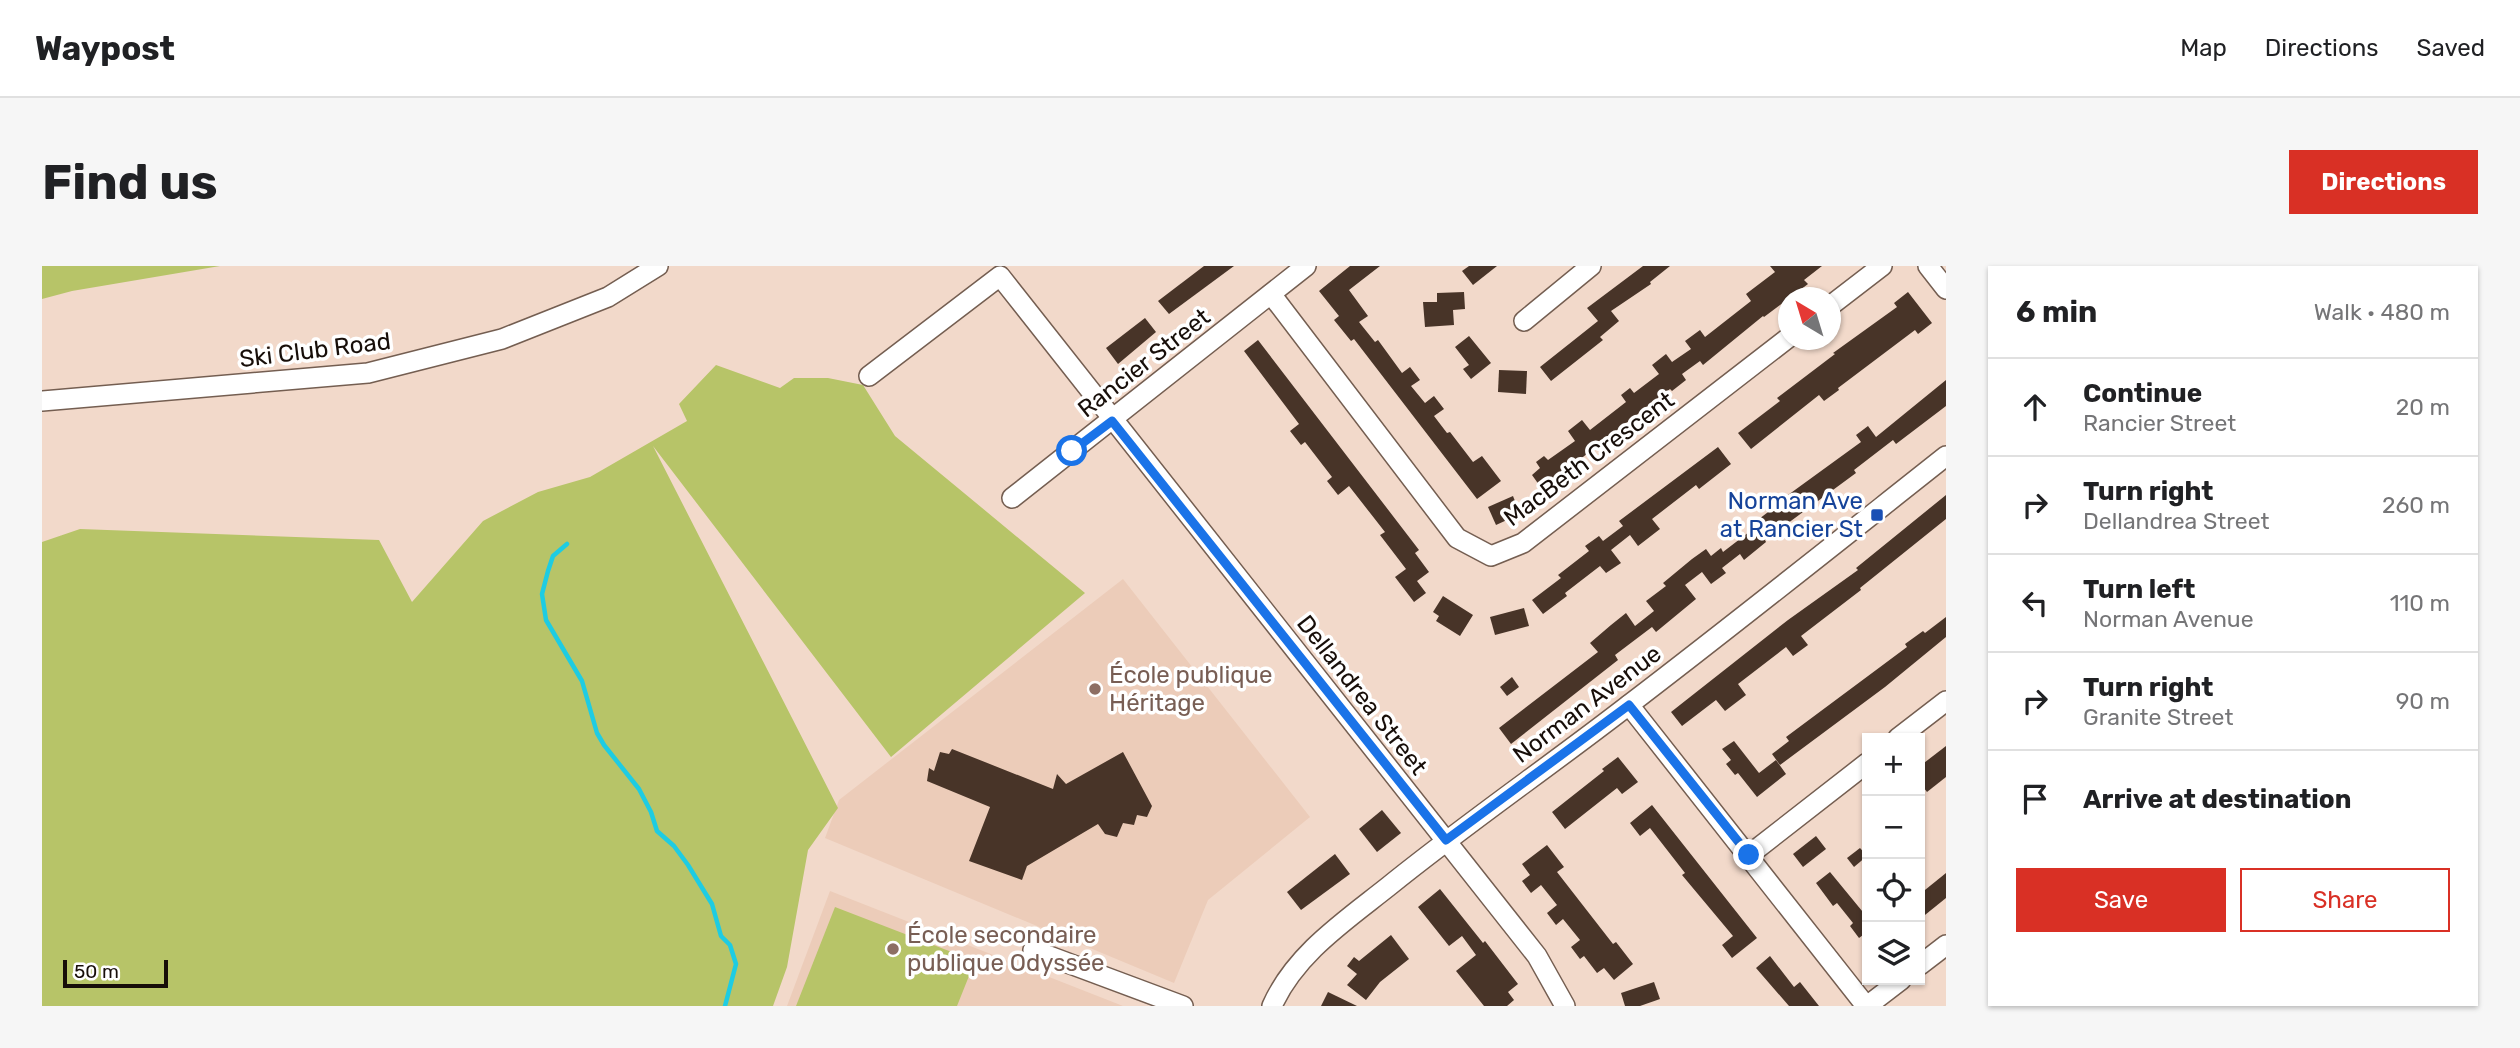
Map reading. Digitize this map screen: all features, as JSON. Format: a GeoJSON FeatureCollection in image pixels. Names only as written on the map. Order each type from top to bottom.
{"type":"FeatureCollection","features":[{"type":"Feature","properties":{"kind":"street","name":"Ski Club Road"},"geometry":{"type":"LineString","coordinates":[[42,401],[368,373],[502,339],[608,297],[657,266]]}},
{"type":"Feature","properties":{"kind":"street","name":"Rancier Street"},"geometry":{"type":"LineString","coordinates":[[1012,498],[1306,266]]}},
{"type":"Feature","properties":{"kind":"street"},"geometry":{"type":"LineString","coordinates":[[1524,321],[1591,266]]}},
{"type":"Feature","properties":{"kind":"street"},"geometry":{"type":"LineString","coordinates":[[1841,298],[1882,266]]}},
{"type":"Feature","properties":{"kind":"street"},"geometry":{"type":"LineString","coordinates":[[1928,266],[1946,289]]}},
{"type":"Feature","properties":{"kind":"street","name":"Dellandrea Street"},"geometry":{"type":"LineString","coordinates":[[869,376],[1000,276],[1537,957],[1565,1006]]}},
{"type":"Feature","properties":{"kind":"street","name":"MacBeth Crescent"},"geometry":{"type":"LineString","coordinates":[[1271,294],[1457,538],[1491,556],[1523,543],[1778,346]]}},
{"type":"Feature","properties":{"kind":"street","name":"Norman Avenue"},"geometry":{"type":"LineString","coordinates":[[1272,1006],[1278,992],[1298,965],[1322,940],[1446,840],[1629,705],[1946,456]]}},
{"type":"Feature","properties":{"kind":"street"},"geometry":{"type":"LineString","coordinates":[[1904,733],[1946,701]]}},
{"type":"Feature","properties":{"kind":"street"},"geometry":{"type":"LineString","coordinates":[[1629,705],[1866,1006],[1894,985]]}},
{"type":"Feature","properties":{"kind":"street"},"geometry":{"type":"LineString","coordinates":[[1749,855],[1862,766]]}},
{"type":"Feature","properties":{"kind":"street"},"geometry":{"type":"LineString","coordinates":[[1925,961],[1946,945]]}},
{"type":"Feature","properties":{"kind":"street"},"geometry":{"type":"LineString","coordinates":[[1033,950],[1183,1006]]}},
{"type":"Feature","properties":{"kind":"shaded area","name":"École publique Héritage"},"geometry":{"type":"Polygon","coordinates":[[[1123,579],[1310,817],[1208,900],[1174,983],[825,838],[839,800],[1123,579]]]}},
{"type":"Feature","properties":{"kind":"shaded area","name":"École secondaire publique Odyssée"},"geometry":{"type":"Polygon","coordinates":[[[830,891],[1123,1006],[787,1006],[830,891]]]}},
{"type":"Feature","properties":{"kind":"green space"},"geometry":{"type":"Polygon","coordinates":[[[42,266],[220,266],[72,291],[42,299],[42,266]]]}},
{"type":"Feature","properties":{"kind":"green space"},"geometry":{"type":"Polygon","coordinates":[[[716,365],[780,388],[794,378],[828,378],[863,385],[895,436],[1085,593],[891,757],[653,446],[838,808],[808,850],[787,967],[773,1006],[42,1006],[42,542],[80,529],[379,540],[412,602],[483,521],[538,492],[590,477],[687,421],[679,404],[716,365]]]}},
{"type":"Feature","properties":{"kind":"green space","name":"École secondaire publique Odyssée"},"geometry":{"type":"Polygon","coordinates":[[[835,907],[975,961],[957,1006],[796,1006],[835,907]]]}},
{"type":"Feature","properties":{"kind":"building"},"geometry":{"type":"Polygon","coordinates":[[[1204,266],[1234,266],[1169,314],[1158,301],[1204,266]]]}},
{"type":"Feature","properties":{"kind":"building"},"geometry":{"type":"Polygon","coordinates":[[[1350,266],[1380,266],[1349,290],[1368,316],[1359,322],[1375,342],[1378,340],[1402,373],[1410,367],[1420,380],[1411,386],[1425,403],[1434,396],[1444,409],[1434,416],[1447,433],[1450,432],[1473,462],[1482,456],[1501,481],[1477,499],[1354,339],[1351,341],[1334,320],[1339,316],[1319,291],[1350,266]]]}},
{"type":"Feature","properties":{"kind":"building"},"geometry":{"type":"Polygon","coordinates":[[[1469,266],[1497,266],[1473,285],[1462,271],[1469,266]]]}},
{"type":"Feature","properties":{"kind":"building"},"geometry":{"type":"Polygon","coordinates":[[[1643,266],[1670,266],[1650,282],[1651,284],[1611,311],[1619,321],[1600,337],[1603,340],[1551,381],[1540,367],[1598,321],[1587,308],[1643,266]]]}},
{"type":"Feature","properties":{"kind":"building"},"geometry":{"type":"Polygon","coordinates":[[[1770,266],[1822,266],[1804,280],[1808,284],[1804,287],[1778,287],[1778,306],[1703,365],[1700,361],[1682,374],[1686,380],[1672,391],[1670,389],[1542,489],[1532,475],[1540,468],[1536,462],[1544,456],[1548,460],[1575,441],[1568,431],[1582,420],[1590,430],[1626,402],[1621,395],[1630,388],[1634,393],[1659,374],[1652,365],[1666,354],[1672,362],[1691,349],[1685,341],[1700,330],[1705,337],[1751,301],[1746,294],[1775,272],[1770,266]]]}},
{"type":"Feature","properties":{"kind":"building"},"geometry":{"type":"Polygon","coordinates":[[[1464,292],[1465,309],[1453,310],[1454,325],[1425,327],[1423,302],[1437,302],[1437,293],[1464,292]]]}},
{"type":"Feature","properties":{"kind":"building"},"geometry":{"type":"Polygon","coordinates":[[[1908,292],[1932,323],[1918,334],[1915,330],[1824,401],[1819,395],[1751,449],[1738,433],[1780,401],[1777,398],[1835,354],[1833,353],[1841,350],[1841,347],[1897,307],[1894,303],[1908,292]]]}},
{"type":"Feature","properties":{"kind":"building"},"geometry":{"type":"Polygon","coordinates":[[[1145,318],[1156,332],[1118,364],[1106,348],[1145,318]]]}},
{"type":"Feature","properties":{"kind":"building"},"geometry":{"type":"Polygon","coordinates":[[[1469,336],[1491,363],[1471,379],[1463,369],[1469,365],[1455,347],[1469,336]]]}},
{"type":"Feature","properties":{"kind":"building"},"geometry":{"type":"Polygon","coordinates":[[[1258,340],[1419,550],[1415,553],[1429,572],[1417,581],[1426,593],[1414,602],[1395,577],[1406,569],[1380,535],[1385,532],[1349,486],[1338,495],[1327,481],[1332,477],[1305,442],[1301,445],[1290,431],[1299,424],[1244,351],[1258,340]]]}},
{"type":"Feature","properties":{"kind":"building"},"geometry":{"type":"Polygon","coordinates":[[[1499,370],[1527,371],[1526,394],[1498,392],[1499,370]]]}},
{"type":"Feature","properties":{"kind":"building"},"geometry":{"type":"Polygon","coordinates":[[[1946,380],[1946,406],[1896,444],[1893,440],[1854,470],[1856,473],[1765,540],[1766,542],[1744,560],[1740,554],[1722,568],[1726,573],[1711,584],[1702,572],[1685,585],[1696,599],[1656,632],[1652,627],[1615,655],[1618,660],[1511,744],[1499,728],[1598,652],[1590,643],[1611,625],[1626,613],[1635,626],[1654,611],[1646,601],[1666,586],[1663,583],[1692,559],[1706,549],[1711,556],[1721,548],[1723,552],[1762,522],[1759,519],[1788,495],[1861,442],[1856,435],[1868,426],[1876,437],[1946,380]]]}},
{"type":"Feature","properties":{"kind":"building"},"geometry":{"type":"Polygon","coordinates":[[[1718,447],[1731,464],[1699,489],[1696,485],[1652,519],[1660,529],[1638,546],[1630,535],[1611,550],[1621,563],[1606,573],[1600,566],[1543,614],[1532,600],[1561,578],[1558,575],[1589,551],[1585,546],[1599,536],[1603,541],[1623,526],[1619,521],[1718,447]]]}},
{"type":"Feature","properties":{"kind":"building"},"geometry":{"type":"Polygon","coordinates":[[[1946,495],[1946,519],[1801,636],[1808,645],[1793,656],[1786,647],[1738,684],[1746,695],[1725,711],[1716,700],[1682,726],[1671,712],[1788,620],[1858,570],[1856,568],[1946,495]]]}},
{"type":"Feature","properties":{"kind":"building"},"geometry":{"type":"Polygon","coordinates":[[[1513,496],[1520,514],[1496,525],[1488,507],[1513,496]]]}},
{"type":"Feature","properties":{"kind":"building"},"geometry":{"type":"Polygon","coordinates":[[[1443,596],[1473,615],[1460,636],[1436,621],[1439,616],[1433,612],[1443,596]]]}},
{"type":"Feature","properties":{"kind":"building"},"geometry":{"type":"Polygon","coordinates":[[[1524,608],[1529,626],[1495,635],[1490,617],[1524,608]]]}},
{"type":"Feature","properties":{"kind":"building"},"geometry":{"type":"Polygon","coordinates":[[[1946,617],[1946,637],[1885,687],[1780,765],[1772,754],[1789,741],[1786,737],[1907,647],[1905,644],[1946,617]]]}},
{"type":"Feature","properties":{"kind":"building"},"geometry":{"type":"Polygon","coordinates":[[[1512,677],[1519,687],[1507,696],[1500,687],[1512,677]]]}},
{"type":"Feature","properties":{"kind":"building"},"geometry":{"type":"Polygon","coordinates":[[[1734,741],[1759,773],[1776,760],[1786,774],[1757,797],[1738,773],[1735,775],[1726,764],[1731,760],[1722,749],[1734,741]]]}},
{"type":"Feature","properties":{"kind":"building"},"geometry":{"type":"Polygon","coordinates":[[[1946,746],[1946,777],[1927,792],[1925,789],[1925,762],[1946,746]]]}},
{"type":"Feature","properties":{"kind":"building"},"geometry":{"type":"Polygon","coordinates":[[[952,749],[1053,789],[1057,774],[1066,784],[1123,752],[1152,806],[1147,817],[1137,815],[1134,825],[1123,823],[1117,837],[1105,834],[1098,824],[1027,866],[1022,880],[969,861],[990,807],[927,781],[929,768],[934,771],[940,752],[949,754],[952,749]]]}},
{"type":"Feature","properties":{"kind":"building"},"geometry":{"type":"Polygon","coordinates":[[[1618,757],[1638,782],[1622,794],[1617,788],[1565,829],[1552,812],[1618,757]]]}},
{"type":"Feature","properties":{"kind":"building"},"geometry":{"type":"Polygon","coordinates":[[[1652,805],[1757,938],[1732,958],[1722,945],[1733,936],[1682,875],[1685,873],[1650,828],[1640,836],[1630,823],[1652,805]]]}},
{"type":"Feature","properties":{"kind":"building"},"geometry":{"type":"Polygon","coordinates":[[[1382,810],[1401,833],[1377,852],[1359,829],[1382,810]]]}},
{"type":"Feature","properties":{"kind":"building"},"geometry":{"type":"Polygon","coordinates":[[[1816,836],[1826,849],[1803,867],[1793,854],[1816,836]]]}},
{"type":"Feature","properties":{"kind":"building"},"geometry":{"type":"Polygon","coordinates":[[[1547,845],[1564,867],[1557,872],[1613,944],[1616,942],[1633,964],[1614,980],[1604,968],[1597,973],[1584,956],[1580,959],[1571,947],[1580,940],[1563,919],[1556,925],[1547,913],[1557,905],[1541,885],[1531,893],[1522,881],[1530,875],[1522,864],[1547,845]]]}},
{"type":"Feature","properties":{"kind":"building"},"geometry":{"type":"Polygon","coordinates":[[[1860,848],[1862,850],[1862,860],[1854,867],[1847,858],[1860,848]]]}},
{"type":"Feature","properties":{"kind":"building"},"geometry":{"type":"Polygon","coordinates":[[[1335,854],[1350,874],[1301,910],[1287,892],[1335,854]]]}},
{"type":"Feature","properties":{"kind":"building"},"geometry":{"type":"Polygon","coordinates":[[[1830,872],[1862,911],[1862,936],[1859,938],[1850,926],[1853,923],[1837,903],[1833,906],[1816,883],[1830,872]]]}},
{"type":"Feature","properties":{"kind":"building"},"geometry":{"type":"Polygon","coordinates":[[[1946,873],[1946,898],[1925,915],[1925,890],[1946,873]]]}},
{"type":"Feature","properties":{"kind":"building"},"geometry":{"type":"Polygon","coordinates":[[[1440,889],[1518,984],[1508,992],[1514,1000],[1507,1006],[1484,1006],[1456,971],[1476,955],[1462,936],[1449,946],[1418,907],[1440,889]]]}},
{"type":"Feature","properties":{"kind":"building"},"geometry":{"type":"Polygon","coordinates":[[[1391,935],[1409,959],[1380,982],[1366,1000],[1347,985],[1357,974],[1347,966],[1354,957],[1359,961],[1391,935]]]}},
{"type":"Feature","properties":{"kind":"building"},"geometry":{"type":"Polygon","coordinates":[[[1770,956],[1794,987],[1800,982],[1819,1006],[1789,1006],[1756,968],[1770,956]]]}},
{"type":"Feature","properties":{"kind":"building"},"geometry":{"type":"Polygon","coordinates":[[[1654,982],[1660,999],[1640,1006],[1625,1006],[1621,993],[1654,982]]]}},
{"type":"Feature","properties":{"kind":"building"},"geometry":{"type":"Polygon","coordinates":[[[1328,992],[1357,1006],[1321,1006],[1328,992]]]}},
{"type":"Feature","properties":{"kind":"waterway"},"geometry":{"type":"LineString","coordinates":[[567,544],[553,556],[548,571],[542,594],[546,620],[582,681],[597,733],[604,745],[639,789],[657,831],[674,846],[712,904],[721,936],[730,945],[736,964],[725,1006]]}},
{"type":"Feature","properties":{"kind":"place","name":"Norman Ave at Rancier St"},"geometry":{"type":"Point","coordinates":[1877,515]}},
{"type":"Feature","properties":{"kind":"place","name":"École publique Héritage"},"geometry":{"type":"Point","coordinates":[1095,689]}},
{"type":"Feature","properties":{"kind":"place","name":"École secondaire publique Odyssée"},"geometry":{"type":"Point","coordinates":[893,949]}},
{"type":"Feature","properties":{"kind":"route"},"geometry":{"type":"LineString","coordinates":[[1072,451],[1112,421],[1446,840],[1629,705],[1749,855]]}}]}
